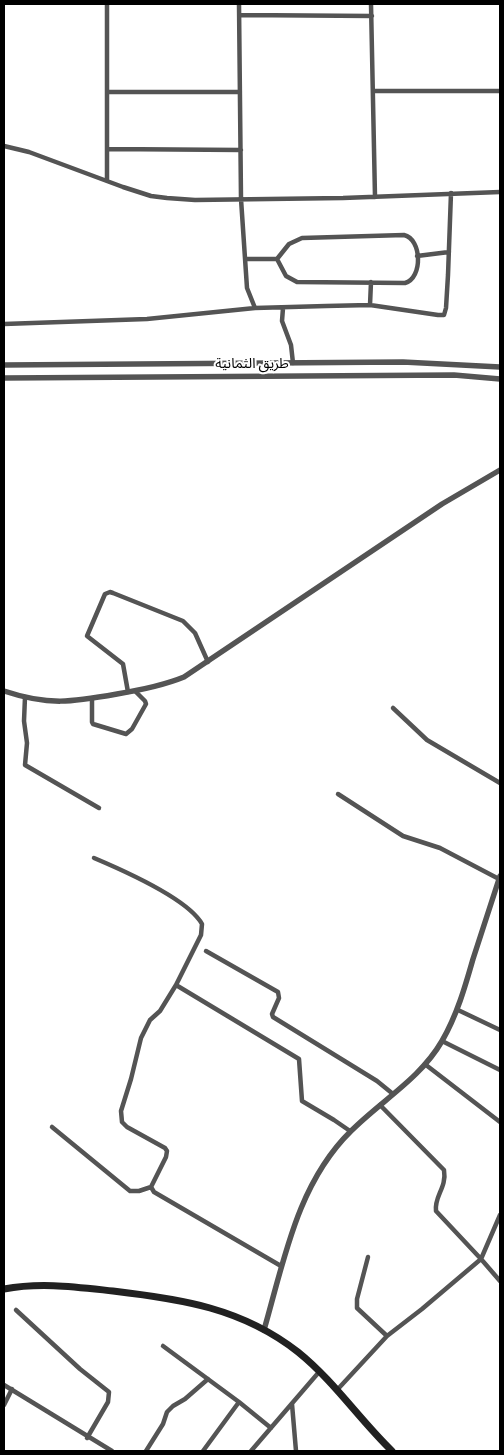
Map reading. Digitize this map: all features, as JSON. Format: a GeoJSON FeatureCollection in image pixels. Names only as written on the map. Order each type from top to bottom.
{"type":"FeatureCollection","features":[{"type":"Feature","properties":{"kind":"main road"},"geometry":{"type":"LineString","coordinates":[[4,1289],[53,1284],[167,1298],[231,1314],[264,1330],[298,1352],[320,1372],[368,1427],[392,1451]]}},
{"type":"Feature","properties":{"kind":"street"},"geometry":{"type":"LineString","coordinates":[[107,4],[107,181]]}},
{"type":"Feature","properties":{"kind":"street"},"geometry":{"type":"LineString","coordinates":[[240,4],[241,199],[248,291],[255,308]]}},
{"type":"Feature","properties":{"kind":"street"},"geometry":{"type":"LineString","coordinates":[[371,4],[375,197]]}},
{"type":"Feature","properties":{"kind":"street"},"geometry":{"type":"LineString","coordinates":[[240,15],[372,16]]}},
{"type":"Feature","properties":{"kind":"street"},"geometry":{"type":"LineString","coordinates":[[373,92],[500,91]]}},
{"type":"Feature","properties":{"kind":"street"},"geometry":{"type":"LineString","coordinates":[[107,92],[240,92]]}},
{"type":"Feature","properties":{"kind":"street"},"geometry":{"type":"LineString","coordinates":[[4,146],[29,152],[107,181],[159,197],[195,200],[375,197],[500,192]]}},
{"type":"Feature","properties":{"kind":"street"},"geometry":{"type":"LineString","coordinates":[[107,149],[241,150]]}},
{"type":"Feature","properties":{"kind":"street"},"geometry":{"type":"LineString","coordinates":[[4,324],[147,319],[255,308],[370,305],[444,315],[451,193]]}},
{"type":"Feature","properties":{"kind":"street"},"geometry":{"type":"LineString","coordinates":[[404,235],[409,236],[416,244],[417,272],[410,282],[298,282],[286,276],[277,259],[284,249],[295,240],[319,236],[404,235]]}},
{"type":"Feature","properties":{"kind":"street"},"geometry":{"type":"LineString","coordinates":[[417,256],[449,252]]}},
{"type":"Feature","properties":{"kind":"street"},"geometry":{"type":"LineString","coordinates":[[246,259],[277,259]]}},
{"type":"Feature","properties":{"kind":"street"},"geometry":{"type":"LineString","coordinates":[[370,305],[371,282]]}},
{"type":"Feature","properties":{"kind":"street"},"geometry":{"type":"LineString","coordinates":[[283,308],[282,321],[291,346],[294,363]]}},
{"type":"Feature","properties":{"kind":"street"},"geometry":{"type":"LineString","coordinates":[[4,365],[403,362],[500,367]]}},
{"type":"Feature","properties":{"kind":"street","name":"طريق الثمانية"},"geometry":{"type":"LineString","coordinates":[[4,378],[454,375],[500,379]]}},
{"type":"Feature","properties":{"kind":"street"},"geometry":{"type":"LineString","coordinates":[[4,691],[44,701],[66,702],[149,689],[174,681],[208,662],[442,504],[500,470]]}},
{"type":"Feature","properties":{"kind":"street"},"geometry":{"type":"LineString","coordinates":[[128,692],[123,664],[88,636],[105,594],[112,592],[183,621],[195,634],[208,662]]}},
{"type":"Feature","properties":{"kind":"street"},"geometry":{"type":"LineString","coordinates":[[92,699],[93,724],[126,734],[132,729],[146,704],[135,691]]}},
{"type":"Feature","properties":{"kind":"street"},"geometry":{"type":"LineString","coordinates":[[25,697],[24,721],[27,743],[25,766],[100,808]]}},
{"type":"Feature","properties":{"kind":"street"},"geometry":{"type":"LineString","coordinates":[[393,708],[426,740],[500,783]]}},
{"type":"Feature","properties":{"kind":"street"},"geometry":{"type":"LineString","coordinates":[[264,1330],[297,1216],[310,1188],[330,1156],[350,1132],[426,1065],[442,1041],[458,1010],[500,878],[440,848],[403,836],[338,794]]}},
{"type":"Feature","properties":{"kind":"street"},"geometry":{"type":"LineString","coordinates":[[52,1127],[130,1191],[151,1187],[166,1157],[167,1150],[127,1127],[122,1122],[121,1111],[145,1028],[150,1020],[160,1011],[176,985],[203,928],[200,921],[176,900],[153,886],[94,858]]}},
{"type":"Feature","properties":{"kind":"street"},"geometry":{"type":"LineString","coordinates":[[206,951],[278,992],[279,998],[272,1014],[273,1017],[377,1081],[393,1094]]}},
{"type":"Feature","properties":{"kind":"street"},"geometry":{"type":"LineString","coordinates":[[176,985],[299,1059],[302,1101],[350,1132]]}},
{"type":"Feature","properties":{"kind":"street"},"geometry":{"type":"LineString","coordinates":[[458,1010],[500,1030]]}},
{"type":"Feature","properties":{"kind":"street"},"geometry":{"type":"LineString","coordinates":[[442,1041],[500,1070]]}},
{"type":"Feature","properties":{"kind":"street"},"geometry":{"type":"LineString","coordinates":[[426,1065],[500,1122]]}},
{"type":"Feature","properties":{"kind":"street"},"geometry":{"type":"LineString","coordinates":[[380,1105],[444,1170],[446,1179],[435,1206],[436,1211],[500,1282]]}},
{"type":"Feature","properties":{"kind":"street"},"geometry":{"type":"LineString","coordinates":[[151,1187],[154,1192],[281,1266]]}},
{"type":"Feature","properties":{"kind":"street"},"geometry":{"type":"LineString","coordinates":[[337,1390],[387,1336],[481,1259],[500,1215]]}},
{"type":"Feature","properties":{"kind":"street"},"geometry":{"type":"LineString","coordinates":[[368,1257],[357,1299],[357,1308],[387,1336]]}},
{"type":"Feature","properties":{"kind":"street"},"geometry":{"type":"LineString","coordinates":[[16,1310],[73,1364],[109,1392],[108,1402],[87,1438]]}},
{"type":"Feature","properties":{"kind":"street"},"geometry":{"type":"LineString","coordinates":[[163,1346],[271,1428]]}},
{"type":"Feature","properties":{"kind":"street"},"geometry":{"type":"LineString","coordinates":[[251,1451],[320,1372]]}},
{"type":"Feature","properties":{"kind":"street"},"geometry":{"type":"LineString","coordinates":[[146,1451],[163,1424],[167,1412],[208,1379]]}},
{"type":"Feature","properties":{"kind":"street"},"geometry":{"type":"LineString","coordinates":[[4,1385],[87,1438],[112,1451]]}},
{"type":"Feature","properties":{"kind":"street"},"geometry":{"type":"LineString","coordinates":[[4,1405],[12,1389]]}},
{"type":"Feature","properties":{"kind":"street"},"geometry":{"type":"LineString","coordinates":[[203,1451],[239,1402]]}},
{"type":"Feature","properties":{"kind":"street"},"geometry":{"type":"LineString","coordinates":[[292,1404],[296,1451]]}}]}
